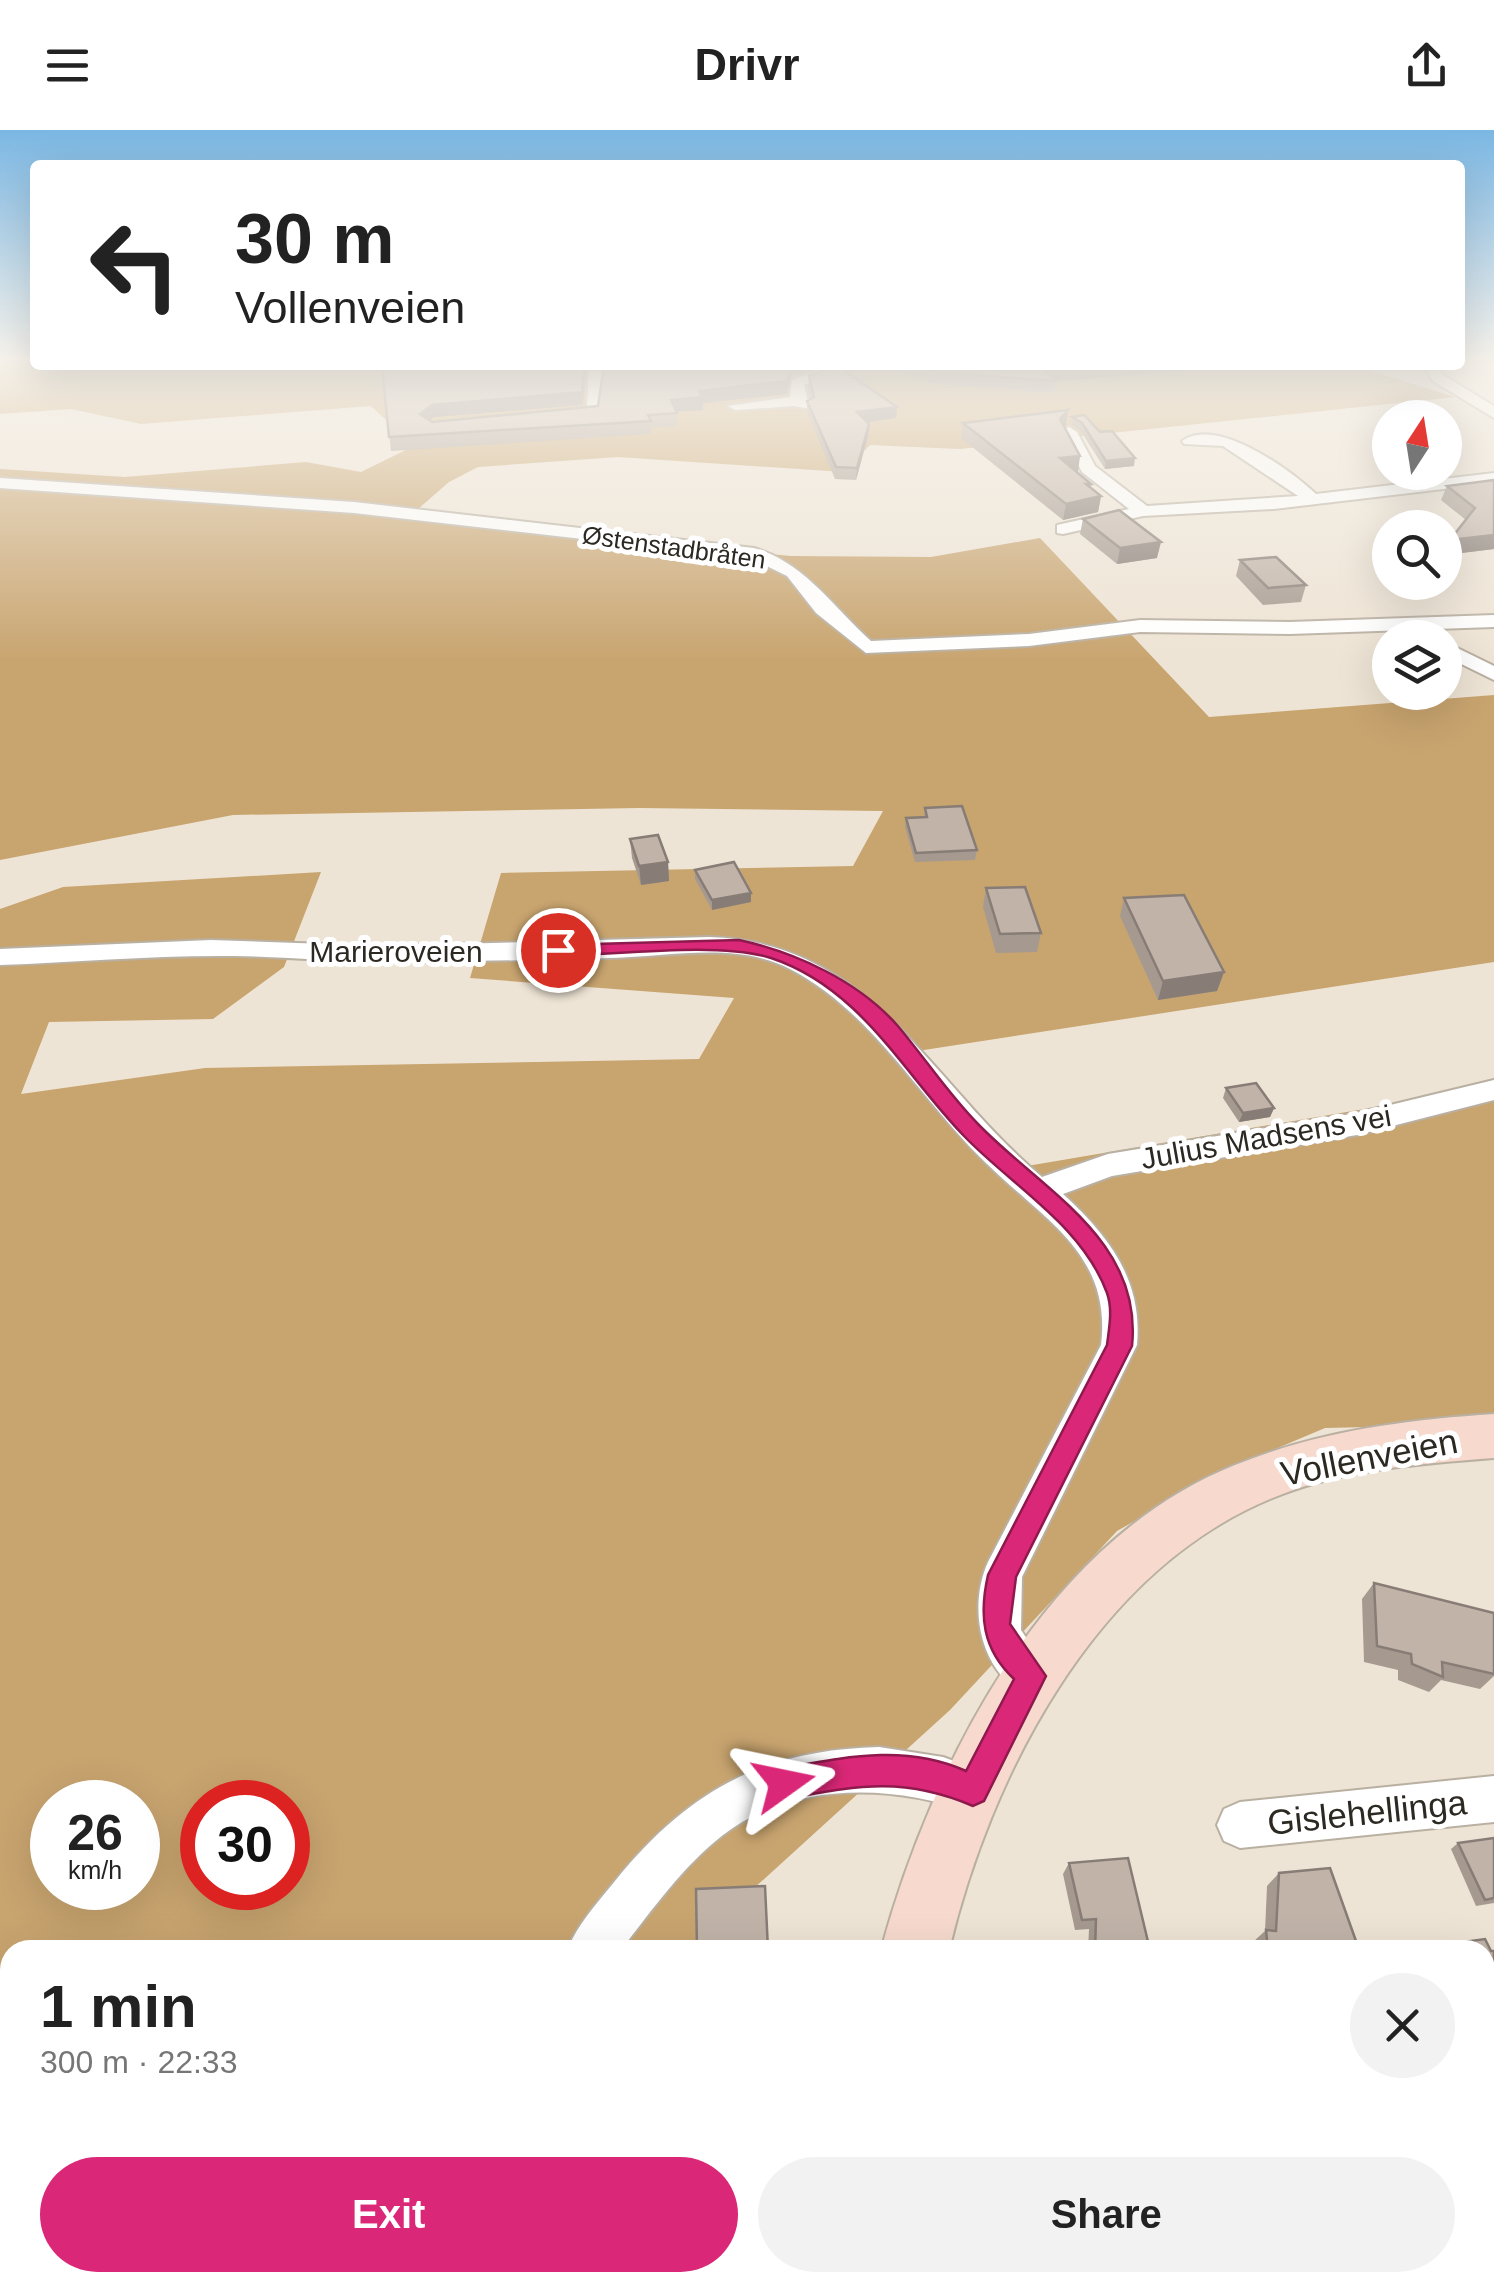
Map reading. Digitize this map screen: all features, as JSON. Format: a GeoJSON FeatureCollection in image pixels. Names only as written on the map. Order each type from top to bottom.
{"type":"FeatureCollection","features":[{"type":"Feature","properties":{"kind":"main road","name":"Vollenveien"},"geometry":{"type":"LineString","coordinates":[[918,1940],[930,1893],[973,1790],[1032,1676],[1115,1570],[1155,1536],[1204,1504],[1251,1481],[1332,1456],[1414,1441],[1494,1436]]}},
{"type":"Feature","properties":{"kind":"street"},"geometry":{"type":"LineString","coordinates":[[1083,460],[1088,469],[1143,512]]}},
{"type":"Feature","properties":{"kind":"street"},"geometry":{"type":"LineString","coordinates":[[1260,460],[1311,500]]}},
{"type":"Feature","properties":{"kind":"street"},"geometry":{"type":"LineString","coordinates":[[1462,482],[1494,478]]}},
{"type":"Feature","properties":{"kind":"street","name":"Østenstadbråten"},"geometry":{"type":"LineString","coordinates":[[0,483],[36,480],[107,492],[218,494],[754,553],[794,572],[823,609],[866,647],[1029,640],[1140,626],[1372,631]]}},
{"type":"Feature","properties":{"kind":"street"},"geometry":{"type":"LineString","coordinates":[[1462,486],[1494,499]]}},
{"type":"Feature","properties":{"kind":"street"},"geometry":{"type":"LineString","coordinates":[[1063,530],[1143,512],[1396,490]]}},
{"type":"Feature","properties":{"kind":"street","name":"Østenstadbråten"},"geometry":{"type":"LineString","coordinates":[[1462,626],[1494,621]]}},
{"type":"Feature","properties":{"kind":"street"},"geometry":{"type":"LineString","coordinates":[[1462,657],[1494,674]]}},
{"type":"Feature","properties":{"kind":"street","name":"Marieroveien"},"geometry":{"type":"LineString","coordinates":[[0,957],[214,948],[404,954],[752,947],[813,971],[873,1012],[944,1102],[988,1148],[1040,1190],[1091,1244],[1112,1276],[1123,1312],[1123,1331],[1002,1575],[994,1610],[996,1627],[1014,1659],[1032,1676]]}},
{"type":"Feature","properties":{"kind":"street","name":"Julius Madsens vei"},"geometry":{"type":"LineString","coordinates":[[1040,1190],[1108,1164],[1357,1124],[1494,1090]]}},
{"type":"Feature","properties":{"kind":"street"},"geometry":{"type":"LineString","coordinates":[[599,1940],[642,1883],[719,1809],[784,1783],[873,1768],[943,1776],[973,1790]]}},
{"type":"Feature","properties":{"kind":"street","name":"Gislehellinga"},"geometry":{"type":"LineString","coordinates":[[1240,1824],[1494,1799]]}},
{"type":"Feature","properties":{"kind":"shaded area"},"geometry":{"type":"Polygon","coordinates":[[[386,460],[577,460],[478,467],[449,482],[418,509],[609,538],[791,556],[931,557],[1040,538],[1209,717],[1372,704],[1372,710],[1462,710],[1462,697],[1494,695],[1494,962],[911,1052],[1027,1166],[1494,1087],[1494,1424],[1325,1428],[1219,1473],[1117,1531],[950,1710],[697,1940],[0,1940],[0,909],[63,887],[321,872],[284,967],[213,1019],[49,1022],[21,1094],[205,1068],[699,1059],[734,998],[470,978],[501,873],[853,866],[883,811],[639,808],[233,815],[0,860],[0,469],[125,477],[306,462],[361,472],[386,460]]]}},
{"type":"Feature","properties":{"kind":"shaded area"},"geometry":{"type":"Polygon","coordinates":[[[661,460],[855,460],[843,472],[661,460]]]}},
{"type":"Feature","properties":{"kind":"building"},"geometry":{"type":"Polygon","coordinates":[[[833,460],[859,460],[857,468],[836,467],[833,460]]]}},
{"type":"Feature","properties":{"kind":"building"},"geometry":{"type":"Polygon","coordinates":[[[1010,460],[1062,460],[1101,496],[1066,504],[1010,460]]]}},
{"type":"Feature","properties":{"kind":"building"},"geometry":{"type":"Polygon","coordinates":[[[1494,480],[1494,535],[1462,539],[1462,525],[1475,508],[1452,490],[1462,490],[1462,484],[1494,480]]]}},
{"type":"Feature","properties":{"kind":"building"},"geometry":{"type":"Polygon","coordinates":[[[1119,510],[1161,542],[1120,548],[1083,519],[1119,510]]]}},
{"type":"Feature","properties":{"kind":"building"},"geometry":{"type":"Polygon","coordinates":[[[1276,557],[1306,585],[1268,588],[1240,560],[1276,557]]]}},
{"type":"Feature","properties":{"kind":"building"},"geometry":{"type":"Polygon","coordinates":[[[962,806],[977,850],[916,853],[906,818],[927,817],[925,808],[962,806]]]}},
{"type":"Feature","properties":{"kind":"building"},"geometry":{"type":"Polygon","coordinates":[[[658,835],[668,862],[639,866],[630,839],[658,835]]]}},
{"type":"Feature","properties":{"kind":"building"},"geometry":{"type":"Polygon","coordinates":[[[734,862],[751,893],[712,900],[695,870],[734,862]]]}},
{"type":"Feature","properties":{"kind":"building"},"geometry":{"type":"Polygon","coordinates":[[[1025,887],[1041,933],[1000,934],[986,888],[1025,887]]]}},
{"type":"Feature","properties":{"kind":"building"},"geometry":{"type":"Polygon","coordinates":[[[1184,895],[1224,972],[1163,981],[1124,898],[1184,895]]]}},
{"type":"Feature","properties":{"kind":"building"},"geometry":{"type":"Polygon","coordinates":[[[1256,1083],[1274,1108],[1243,1113],[1226,1088],[1256,1083]]]}},
{"type":"Feature","properties":{"kind":"building"},"geometry":{"type":"Polygon","coordinates":[[[1374,1583],[1494,1613],[1494,1674],[1442,1662],[1443,1677],[1412,1664],[1411,1654],[1377,1646],[1374,1583]]]}},
{"type":"Feature","properties":{"kind":"building"},"geometry":{"type":"Polygon","coordinates":[[[1494,1838],[1494,1898],[1485,1900],[1458,1843],[1494,1838]]]}},
{"type":"Feature","properties":{"kind":"building"},"geometry":{"type":"Polygon","coordinates":[[[1128,1858],[1148,1940],[1095,1940],[1096,1919],[1082,1920],[1069,1863],[1128,1858]]]}},
{"type":"Feature","properties":{"kind":"building"},"geometry":{"type":"Polygon","coordinates":[[[1330,1868],[1356,1940],[1267,1940],[1266,1930],[1276,1931],[1279,1873],[1330,1868]]]}},
{"type":"Feature","properties":{"kind":"building"},"geometry":{"type":"Polygon","coordinates":[[[765,1886],[768,1940],[697,1940],[696,1889],[765,1886]]]}},
{"type":"Feature","properties":{"kind":"route"},"geometry":{"type":"LineString","coordinates":[[558,950],[752,947],[813,971],[873,1012],[970,1130],[1070,1220],[1091,1244],[1118,1291],[1123,1312],[1119,1346],[1002,1575],[994,1610],[996,1627],[1014,1659],[1032,1676],[973,1790],[943,1776],[873,1768],[784,1783]]}}]}
